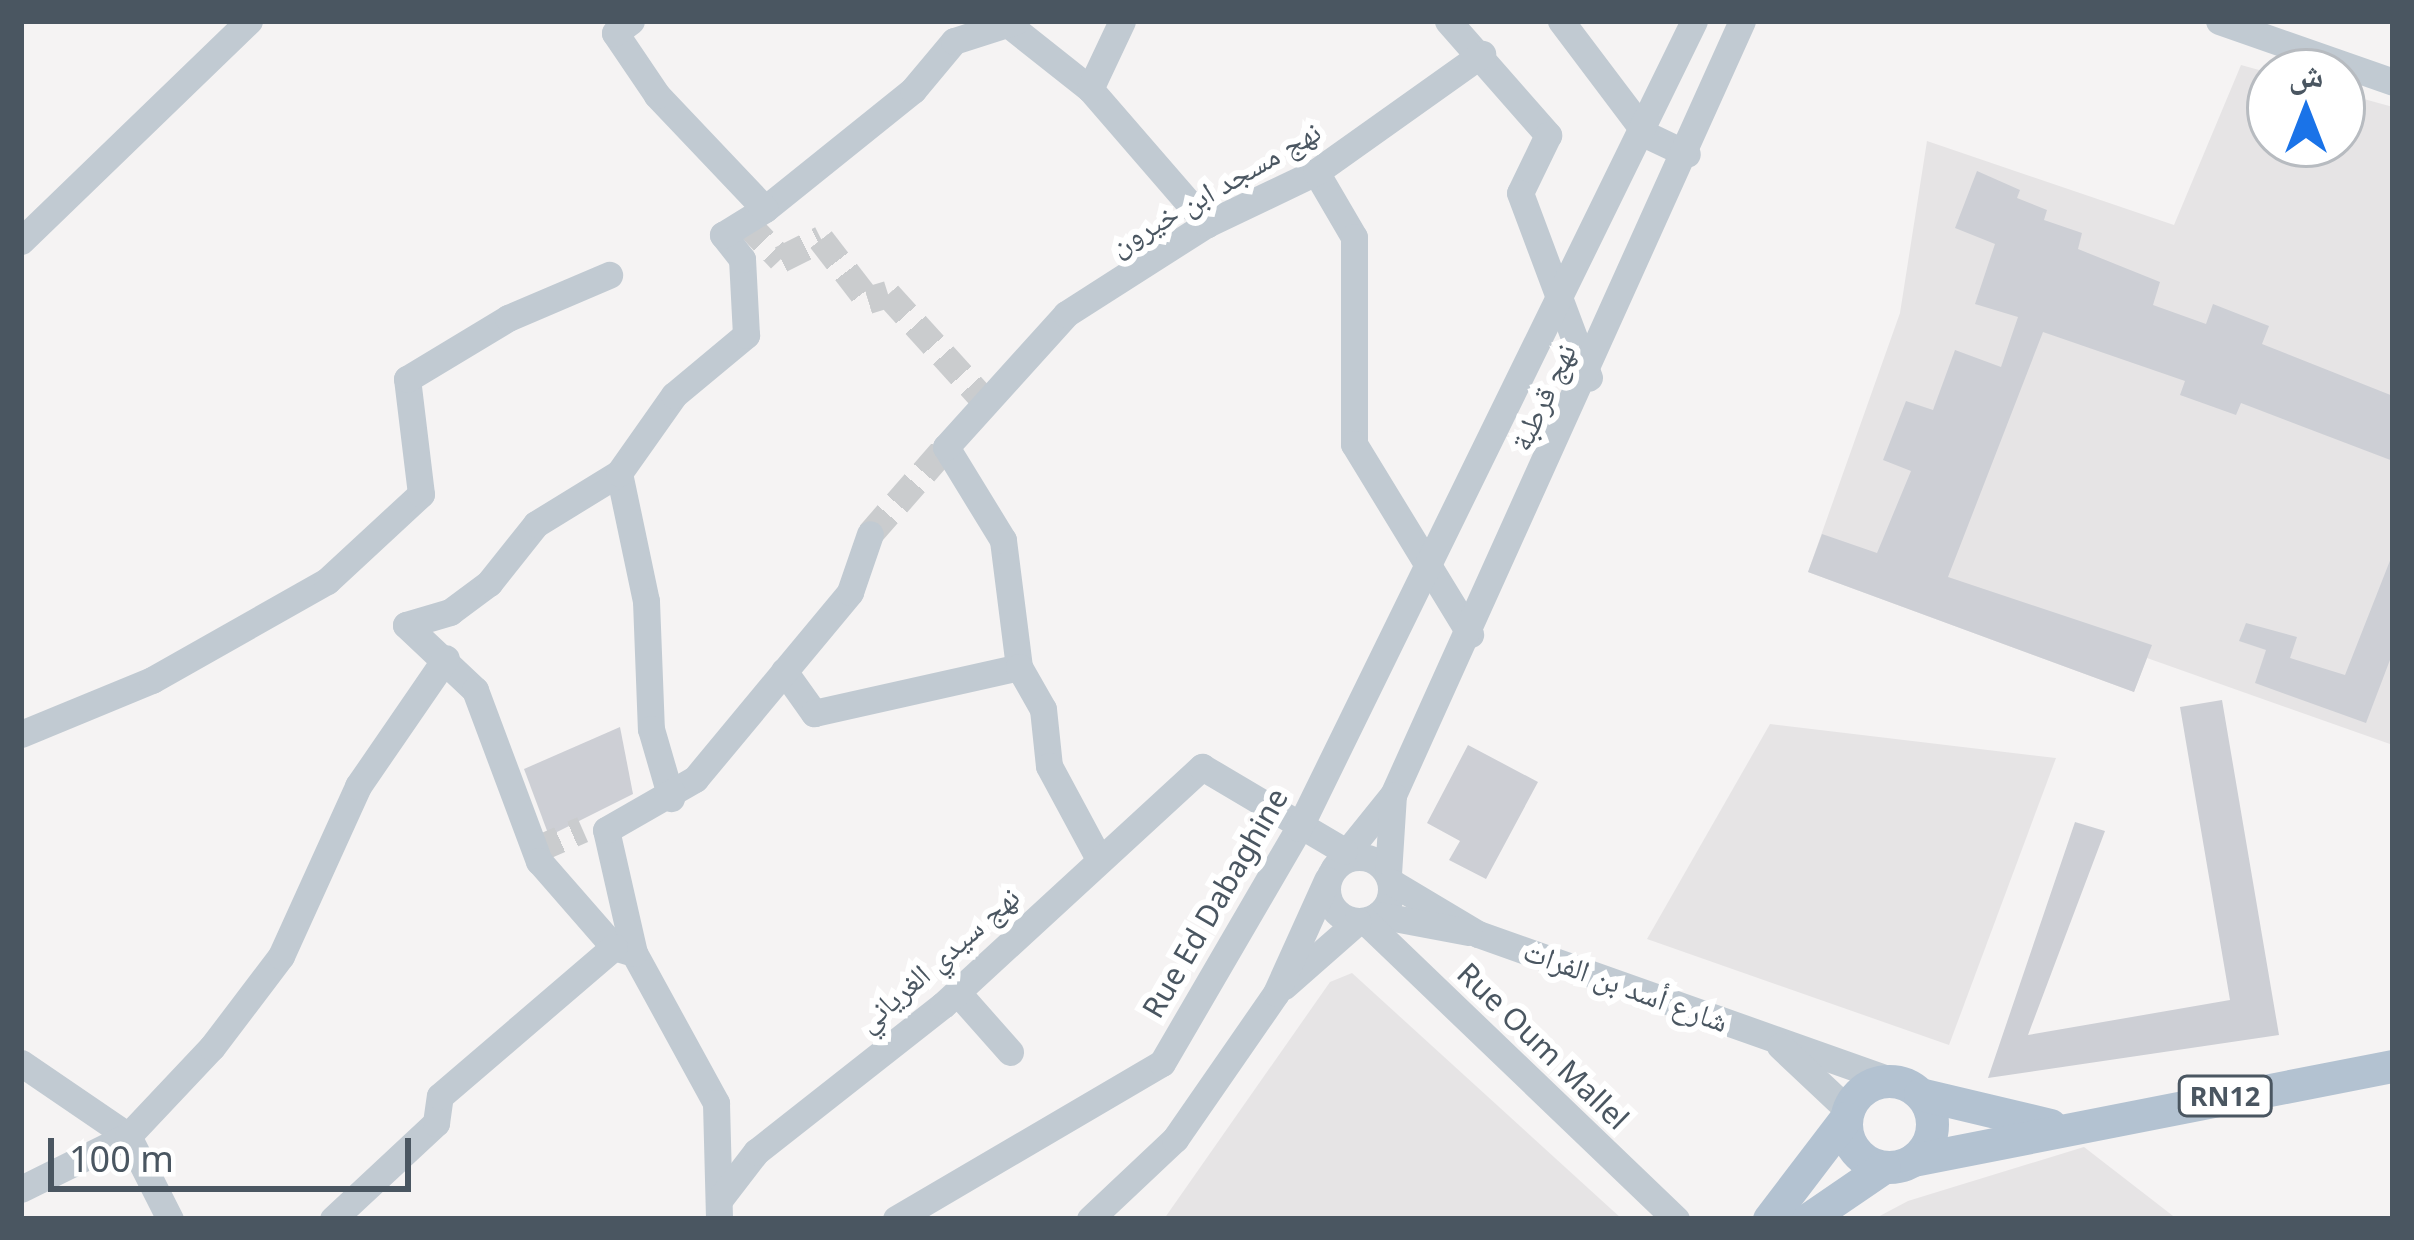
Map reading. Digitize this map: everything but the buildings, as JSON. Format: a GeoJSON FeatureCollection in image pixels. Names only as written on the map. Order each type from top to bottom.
{"type":"FeatureCollection","features":[{"type":"Feature","properties":{"kind":"main road","name":"RN12"},"geometry":{"type":"LineString","coordinates":[[2057,1127],[2393,1066]]}},
{"type":"Feature","properties":{"kind":"main road"},"geometry":{"type":"LineString","coordinates":[[1769,1219],[1871,1084],[1907,1087],[2057,1127]]}},
{"type":"Feature","properties":{"kind":"main road"},"geometry":{"type":"LineString","coordinates":[[1808,1219],[1898,1164],[1932,1128],[1907,1087]]}},
{"type":"Feature","properties":{"kind":"main road"},"geometry":{"type":"LineString","coordinates":[[1847,1114],[1851,1144],[1898,1164],[2057,1127]]}},
{"type":"Feature","properties":{"kind":"street"},"geometry":{"type":"LineString","coordinates":[[21,241],[249,21]]}},
{"type":"Feature","properties":{"kind":"street"},"geometry":{"type":"LineString","coordinates":[[632,21],[615,33],[656,95],[765,209]]}},
{"type":"Feature","properties":{"kind":"street"},"geometry":{"type":"LineString","coordinates":[[1090,89],[1122,21]]}},
{"type":"Feature","properties":{"kind":"street"},"geometry":{"type":"LineString","coordinates":[[1448,21],[1548,135],[1520,193],[1588,378]]}},
{"type":"Feature","properties":{"kind":"street"},"geometry":{"type":"LineString","coordinates":[[1561,21],[1642,127],[1687,154]]}},
{"type":"Feature","properties":{"kind":"street","name":"Rue Ed Dabaghine"},"geometry":{"type":"LineString","coordinates":[[896,1219],[1162,1063],[1299,828],[1561,303],[1694,21]]}},
{"type":"Feature","properties":{"kind":"street","name":"نهج قرطبة"},"geometry":{"type":"LineString","coordinates":[[1393,795],[1588,378],[1742,21]]}},
{"type":"Feature","properties":{"kind":"street"},"geometry":{"type":"LineString","coordinates":[[2218,21],[2393,82]]}},
{"type":"Feature","properties":{"kind":"street"},"geometry":{"type":"LineString","coordinates":[[719,1209],[716,1103],[624,950],[538,861],[476,690],[406,625],[450,612],[489,583],[536,524],[619,472],[674,395],[746,335],[742,260],[723,235],[765,209],[913,90],[953,31],[1012,22],[1090,89],[1207,224]]}},
{"type":"Feature","properties":{"kind":"street","name":"نهج مسجد ابن خيرون"},"geometry":{"type":"LineString","coordinates":[[1019,667],[1004,540],[946,447],[1066,314],[1207,224],[1316,172],[1481,54]]}},
{"type":"Feature","properties":{"kind":"street"},"geometry":{"type":"LineString","coordinates":[[1316,172],[1354,237],[1354,444],[1470,634]]}},
{"type":"Feature","properties":{"kind":"street"},"geometry":{"type":"LineString","coordinates":[[21,734],[152,680],[327,581],[421,494],[407,379],[508,318],[609,275]]}},
{"type":"Feature","properties":{"kind":"street"},"geometry":{"type":"LineString","coordinates":[[619,472],[646,601],[651,729],[671,798]]}},
{"type":"Feature","properties":{"kind":"street"},"geometry":{"type":"LineString","coordinates":[[624,950],[594,830],[671,798],[850,592],[870,534]]}},
{"type":"Feature","properties":{"kind":"street"},"geometry":{"type":"LineString","coordinates":[[21,1189],[128,1136],[281,956],[358,786],[446,658]]}},
{"type":"Feature","properties":{"kind":"street"},"geometry":{"type":"LineString","coordinates":[[784,671],[814,713],[1019,667],[1043,709],[1049,766],[1099,860]]}},
{"type":"Feature","properties":{"kind":"street","name":"نهج سيدي الغرياني"},"geometry":{"type":"LineString","coordinates":[[719,1209],[756,1152],[956,992],[1202,767],[1299,828]]}},
{"type":"Feature","properties":{"kind":"street"},"geometry":{"type":"LineString","coordinates":[[1090,1219],[1174,1139],[1276,993],[1335,866],[1393,795]]}},
{"type":"Feature","properties":{"kind":"street"},"geometry":{"type":"LineString","coordinates":[[1276,993],[1367,919],[1389,878],[1393,795]]}},
{"type":"Feature","properties":{"kind":"street"},"geometry":{"type":"LineString","coordinates":[[1299,828],[1335,866]]}},
{"type":"Feature","properties":{"kind":"street"},"geometry":{"type":"LineString","coordinates":[[1335,866],[1356,857],[1478,934]]}},
{"type":"Feature","properties":{"kind":"street","name":"Rue Oum Mallel"},"geometry":{"type":"LineString","coordinates":[[1335,866],[1336,913],[1367,919],[1676,1219]]}},
{"type":"Feature","properties":{"kind":"street"},"geometry":{"type":"LineString","coordinates":[[1367,919],[1478,934]]}},
{"type":"Feature","properties":{"kind":"street","name":"شارع أسد بن الفرات"},"geometry":{"type":"LineString","coordinates":[[1478,934],[1907,1087]]}},
{"type":"Feature","properties":{"kind":"street"},"geometry":{"type":"LineString","coordinates":[[333,1219],[436,1123],[440,1096],[624,950]]}},
{"type":"Feature","properties":{"kind":"street"},"geometry":{"type":"LineString","coordinates":[[956,992],[1010,1052]]}},
{"type":"Feature","properties":{"kind":"street"},"geometry":{"type":"LineString","coordinates":[[1773,1039],[1847,1114]]}},
{"type":"Feature","properties":{"kind":"street"},"geometry":{"type":"LineString","coordinates":[[21,1063],[128,1136],[170,1219]]}},
{"type":"Feature","properties":{"kind":"shaded area"},"geometry":{"type":"Polygon","coordinates":[[[2241,65],[2246,66],[2246,168],[2366,168],[2366,100],[2393,107],[2390,744],[2147,658],[2134,692],[1808,572],[1900,313],[1927,141],[2174,225],[2241,65]]]}},
{"type":"Feature","properties":{"kind":"shaded area"},"geometry":{"type":"Polygon","coordinates":[[[1770,724],[2056,758],[1949,1045],[1647,939],[1770,724]]]}},
{"type":"Feature","properties":{"kind":"shaded area"},"geometry":{"type":"Polygon","coordinates":[[[1352,973],[1622,1219],[1164,1219],[1330,982],[1352,973]]]}},
{"type":"Feature","properties":{"kind":"shaded area"},"geometry":{"type":"Polygon","coordinates":[[[2084,1147],[2177,1219],[1874,1219],[1908,1201],[2084,1147]]]}},
{"type":"Feature","properties":{"kind":"tunnel"},"geometry":{"type":"LineString","coordinates":[[745,221],[781,259],[821,239],[868,300],[888,294],[986,402]]}},
{"type":"Feature","properties":{"kind":"tunnel"},"geometry":{"type":"LineString","coordinates":[[870,534],[946,447]]}},
{"type":"Feature","properties":{"kind":"tunnel"},"geometry":{"type":"LineString","coordinates":[[535,850],[583,829]]}}]}
